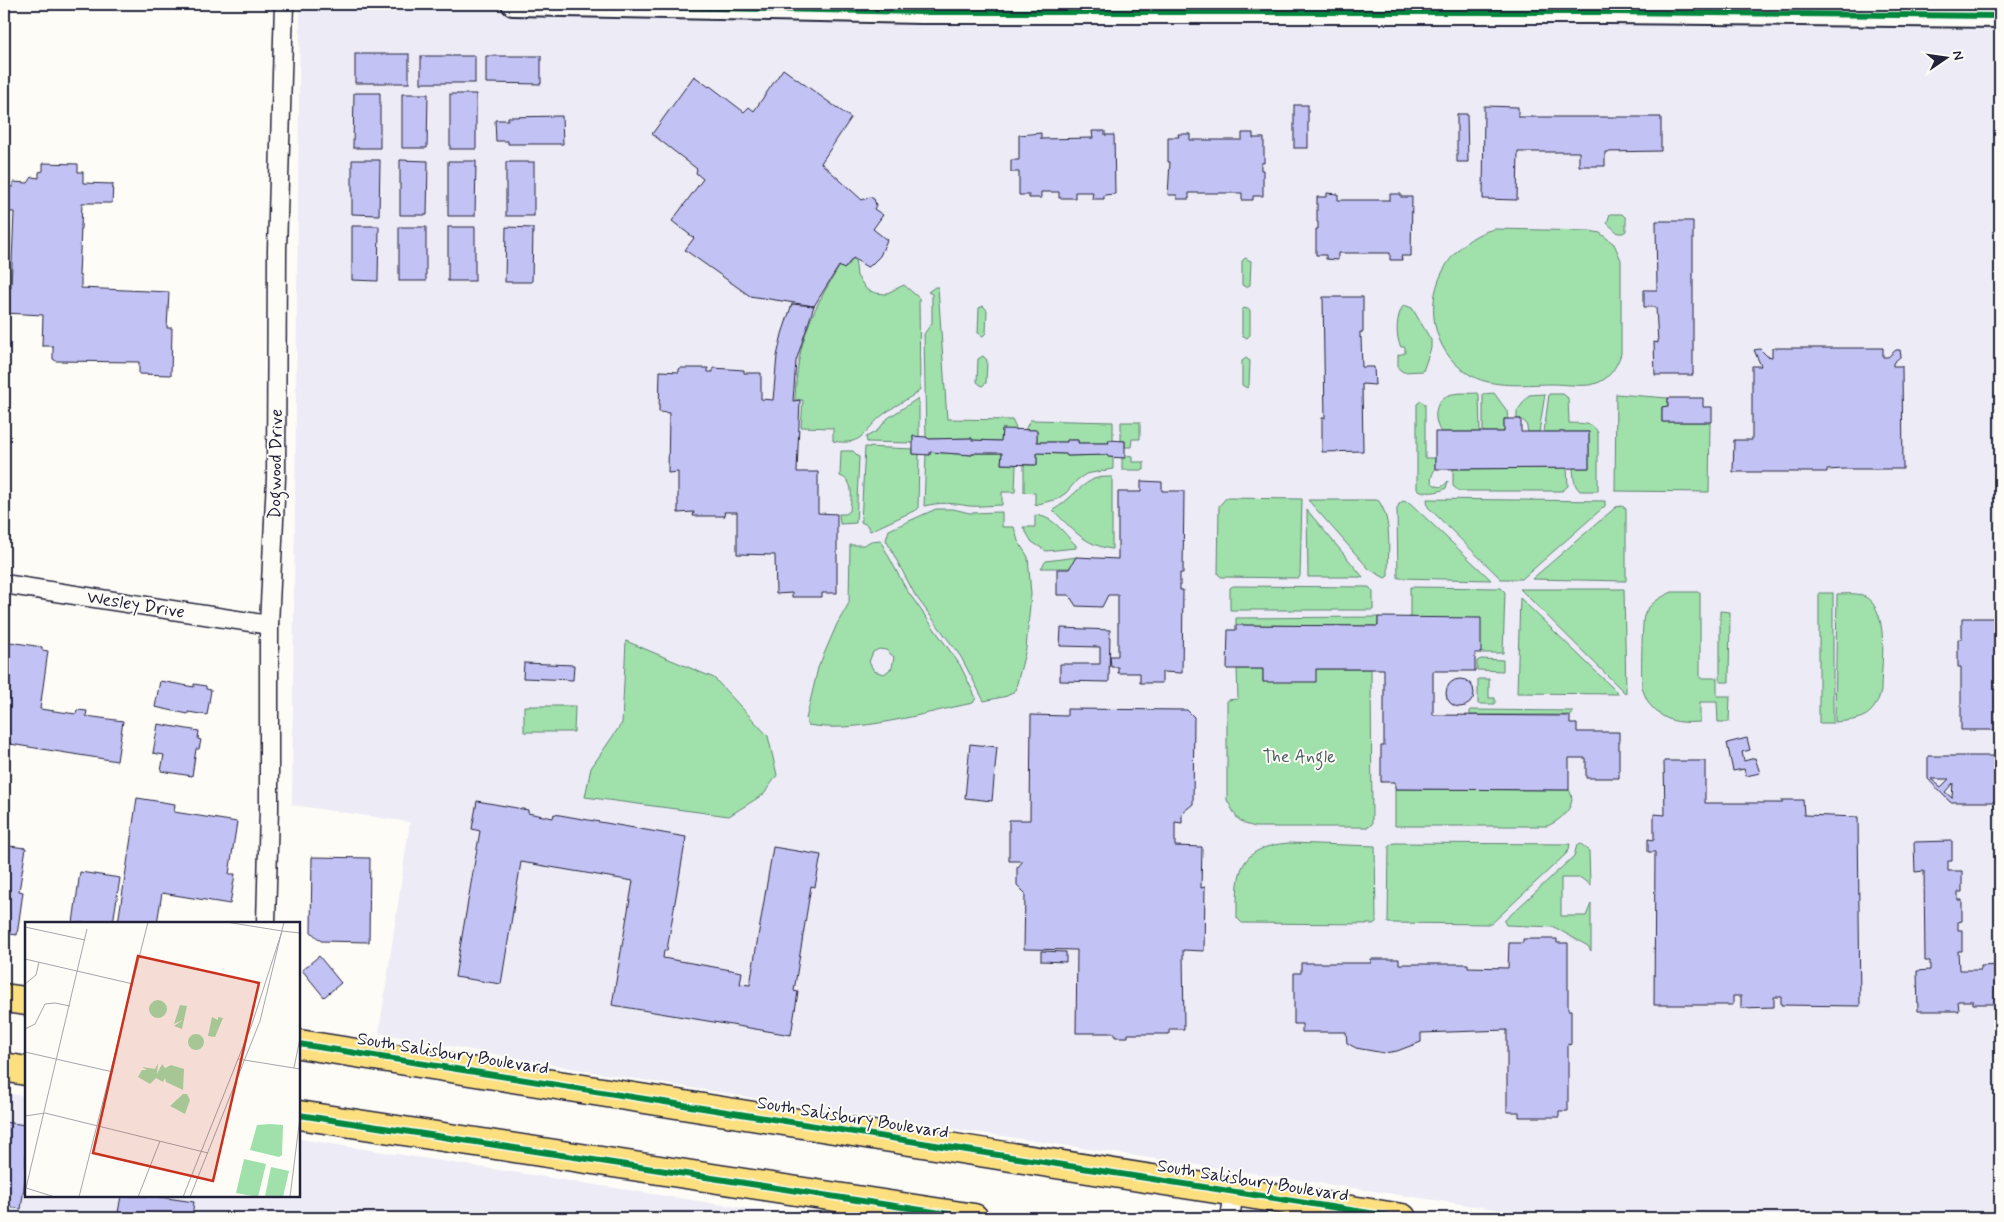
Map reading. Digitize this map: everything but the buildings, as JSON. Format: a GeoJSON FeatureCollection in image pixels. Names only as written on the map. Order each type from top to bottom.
{"type":"FeatureCollection","features":[{"type":"Feature","properties":{"kind":"main road"},"geometry":{"type":"LineString","coordinates":[[4,998],[25,1002]]}},
{"type":"Feature","properties":{"kind":"main road","name":"South Salisbury Boulevard"},"geometry":{"type":"LineString","coordinates":[[300,1044],[1232,1205],[1402,1218]]}},
{"type":"Feature","properties":{"kind":"main road"},"geometry":{"type":"LineString","coordinates":[[4,1067],[25,1071]]}},
{"type":"Feature","properties":{"kind":"main road"},"geometry":{"type":"LineString","coordinates":[[300,1114],[974,1218]]}},
{"type":"Feature","properties":{"kind":"street","name":"Dogwood Drive"},"geometry":{"type":"LineString","coordinates":[[266,922],[268,625],[276,478],[277,250],[284,4]]}},
{"type":"Feature","properties":{"kind":"street"},"geometry":{"type":"LineString","coordinates":[[513,4],[826,7],[998,12],[1719,8],[2000,16]]}},
{"type":"Feature","properties":{"kind":"street","name":"Wesley Drive"},"geometry":{"type":"LineString","coordinates":[[4,584],[268,625]]}},
{"type":"Feature","properties":{"kind":"shaded area"},"geometry":{"type":"Polygon","coordinates":[[[300,4],[2000,4],[2000,1218],[1556,1218],[873,1117],[599,1073],[379,1033],[410,822],[292,805],[300,4]]]}},
{"type":"Feature","properties":{"kind":"shaded area"},"geometry":{"type":"Polygon","coordinates":[[[4,1093],[25,1096],[25,1197],[300,1197],[300,1139],[807,1218],[4,1218],[4,1093]]]}},
{"type":"Feature","properties":{"kind":"green space"},"geometry":{"type":"Polygon","coordinates":[[[1610,214],[1622,214],[1626,218],[1626,231],[1618,233],[1607,223],[1610,214]]]}},
{"type":"Feature","properties":{"kind":"green space"},"geometry":{"type":"Polygon","coordinates":[[[1495,229],[1590,231],[1600,233],[1614,244],[1621,260],[1621,354],[1614,369],[1604,380],[1585,385],[1514,385],[1494,383],[1476,378],[1462,370],[1451,359],[1442,346],[1434,317],[1434,301],[1437,286],[1447,264],[1458,250],[1479,234],[1495,229]]]}},
{"type":"Feature","properties":{"kind":"green space"},"geometry":{"type":"Polygon","coordinates":[[[855,257],[857,276],[867,290],[885,294],[904,285],[919,298],[920,389],[917,393],[884,414],[863,435],[857,439],[843,442],[833,441],[833,428],[801,427],[803,400],[795,400],[796,380],[802,345],[813,314],[840,266],[846,268],[855,257]]]}},
{"type":"Feature","properties":{"kind":"green space"},"geometry":{"type":"Polygon","coordinates":[[[1245,258],[1251,261],[1250,285],[1246,287],[1242,285],[1242,261],[1245,258]]]}},
{"type":"Feature","properties":{"kind":"green space"},"geometry":{"type":"Polygon","coordinates":[[[938,287],[947,419],[1012,420],[1017,430],[1001,441],[972,440],[971,438],[929,439],[926,437],[924,334],[932,323],[932,294],[928,292],[938,287]]]}},
{"type":"Feature","properties":{"kind":"green space"},"geometry":{"type":"Polygon","coordinates":[[[1404,305],[1412,308],[1431,340],[1431,348],[1423,371],[1403,372],[1398,368],[1398,355],[1405,353],[1405,347],[1401,347],[1397,332],[1399,314],[1404,305]]]}},
{"type":"Feature","properties":{"kind":"green space"},"geometry":{"type":"Polygon","coordinates":[[[983,306],[987,310],[986,333],[983,336],[978,333],[979,308],[983,306]]]}},
{"type":"Feature","properties":{"kind":"green space"},"geometry":{"type":"Polygon","coordinates":[[[1244,308],[1250,310],[1250,335],[1247,338],[1242,335],[1242,310],[1244,308]]]}},
{"type":"Feature","properties":{"kind":"green space"},"geometry":{"type":"Polygon","coordinates":[[[983,356],[987,360],[986,383],[982,386],[977,382],[978,359],[983,356]]]}},
{"type":"Feature","properties":{"kind":"green space"},"geometry":{"type":"Polygon","coordinates":[[[1246,358],[1250,361],[1249,385],[1247,388],[1242,385],[1242,361],[1246,358]]]}},
{"type":"Feature","properties":{"kind":"green space"},"geometry":{"type":"Polygon","coordinates":[[[1456,393],[1478,393],[1480,432],[1441,432],[1436,421],[1436,409],[1442,399],[1456,393]]]}},
{"type":"Feature","properties":{"kind":"green space"},"geometry":{"type":"Polygon","coordinates":[[[1494,393],[1507,411],[1508,419],[1504,419],[1504,432],[1483,432],[1483,394],[1494,393]]]}},
{"type":"Feature","properties":{"kind":"green space"},"geometry":{"type":"Polygon","coordinates":[[[1545,394],[1539,432],[1528,432],[1526,423],[1521,419],[1517,419],[1517,411],[1529,395],[1545,394]]]}},
{"type":"Feature","properties":{"kind":"green space"},"geometry":{"type":"Polygon","coordinates":[[[1549,394],[1563,394],[1568,398],[1569,423],[1582,423],[1596,429],[1598,433],[1598,491],[1580,491],[1574,481],[1573,468],[1589,468],[1589,432],[1544,432],[1549,394]]]}},
{"type":"Feature","properties":{"kind":"green space"},"geometry":{"type":"Polygon","coordinates":[[[1616,394],[1668,398],[1668,406],[1662,407],[1662,422],[1710,422],[1709,492],[1615,491],[1616,394]]]}},
{"type":"Feature","properties":{"kind":"green space"},"geometry":{"type":"Polygon","coordinates":[[[917,399],[919,402],[919,437],[913,436],[913,443],[867,442],[866,437],[877,431],[888,418],[917,399]]]}},
{"type":"Feature","properties":{"kind":"green space"},"geometry":{"type":"Polygon","coordinates":[[[1421,401],[1425,404],[1425,458],[1435,458],[1435,467],[1431,480],[1440,487],[1448,481],[1446,488],[1436,492],[1424,492],[1417,489],[1417,404],[1421,401]]]}},
{"type":"Feature","properties":{"kind":"green space"},"geometry":{"type":"Polygon","coordinates":[[[1030,420],[1113,422],[1113,441],[1109,441],[1109,443],[1078,443],[1078,440],[1037,442],[1037,430],[1025,430],[1030,420]]]}},
{"type":"Feature","properties":{"kind":"green space"},"geometry":{"type":"Polygon","coordinates":[[[1121,422],[1140,422],[1140,439],[1132,439],[1131,447],[1125,447],[1125,441],[1121,441],[1121,422]]]}},
{"type":"Feature","properties":{"kind":"green space"},"geometry":{"type":"Polygon","coordinates":[[[865,447],[913,449],[913,454],[919,454],[918,509],[870,531],[867,525],[861,522],[865,447]]]}},
{"type":"Feature","properties":{"kind":"green space"},"geometry":{"type":"Polygon","coordinates":[[[841,451],[853,451],[859,457],[856,523],[840,524],[839,514],[846,514],[850,511],[851,495],[848,482],[840,476],[841,451]]]}},
{"type":"Feature","properties":{"kind":"green space"},"geometry":{"type":"Polygon","coordinates":[[[930,452],[972,455],[972,453],[1002,453],[1001,464],[1016,465],[1015,492],[1002,492],[1002,505],[973,506],[946,503],[924,506],[926,454],[930,455],[930,452]]]}},
{"type":"Feature","properties":{"kind":"green space"},"geometry":{"type":"Polygon","coordinates":[[[1037,453],[1066,454],[1067,456],[1108,455],[1113,457],[1113,469],[1086,474],[1057,499],[1035,505],[1035,493],[1024,492],[1024,465],[1037,465],[1037,453]]]}},
{"type":"Feature","properties":{"kind":"green space"},"geometry":{"type":"Polygon","coordinates":[[[1125,455],[1132,456],[1132,462],[1144,462],[1144,470],[1122,470],[1122,458],[1125,455]]]}},
{"type":"Feature","properties":{"kind":"green space"},"geometry":{"type":"Polygon","coordinates":[[[1567,468],[1568,486],[1562,491],[1459,491],[1453,486],[1453,469],[1567,468]]]}},
{"type":"Feature","properties":{"kind":"green space"},"geometry":{"type":"Polygon","coordinates":[[[1112,477],[1112,549],[1086,540],[1053,510],[1092,480],[1112,477]]]}},
{"type":"Feature","properties":{"kind":"green space"},"geometry":{"type":"Polygon","coordinates":[[[1226,498],[1302,499],[1299,578],[1221,577],[1218,574],[1219,506],[1226,498]]]}},
{"type":"Feature","properties":{"kind":"green space"},"geometry":{"type":"Polygon","coordinates":[[[1427,499],[1605,501],[1605,506],[1522,579],[1501,579],[1428,507],[1427,499]]]}},
{"type":"Feature","properties":{"kind":"green space"},"geometry":{"type":"Polygon","coordinates":[[[1308,500],[1378,500],[1383,508],[1388,526],[1388,576],[1385,578],[1369,569],[1308,500]]]}},
{"type":"Feature","properties":{"kind":"green space"},"geometry":{"type":"Polygon","coordinates":[[[1403,501],[1410,503],[1491,580],[1398,578],[1397,509],[1403,501]]]}},
{"type":"Feature","properties":{"kind":"green space"},"geometry":{"type":"Polygon","coordinates":[[[1622,506],[1626,509],[1626,581],[1532,579],[1616,507],[1622,506]]]}},
{"type":"Feature","properties":{"kind":"green space"},"geometry":{"type":"Polygon","coordinates":[[[936,509],[953,509],[970,513],[1002,512],[1002,527],[1014,527],[1018,541],[1028,557],[1031,594],[1026,649],[1015,691],[1007,696],[984,701],[961,657],[915,595],[886,540],[889,530],[936,509]]]}},
{"type":"Feature","properties":{"kind":"green space"},"geometry":{"type":"Polygon","coordinates":[[[1307,510],[1363,577],[1308,577],[1307,510]]]}},
{"type":"Feature","properties":{"kind":"green space"},"geometry":{"type":"Polygon","coordinates":[[[1035,515],[1042,516],[1058,526],[1076,545],[1076,548],[1046,551],[1032,542],[1023,527],[1035,527],[1035,515]]]}},
{"type":"Feature","properties":{"kind":"green space"},"geometry":{"type":"Polygon","coordinates":[[[880,540],[906,589],[960,665],[976,698],[973,703],[869,725],[827,727],[808,725],[806,719],[818,668],[837,624],[849,603],[850,545],[864,545],[871,541],[880,540]],[[879,649],[873,652],[869,662],[874,671],[884,674],[892,668],[894,657],[886,650],[879,649]]]}},
{"type":"Feature","properties":{"kind":"green space"},"geometry":{"type":"Polygon","coordinates":[[[1077,557],[1071,568],[1041,568],[1046,561],[1077,557]]]}},
{"type":"Feature","properties":{"kind":"green space"},"geometry":{"type":"Polygon","coordinates":[[[1233,586],[1369,587],[1373,592],[1373,610],[1230,610],[1230,588],[1233,586]]]}},
{"type":"Feature","properties":{"kind":"green space"},"geometry":{"type":"Polygon","coordinates":[[[1410,587],[1501,588],[1505,592],[1503,653],[1481,653],[1410,618],[1410,587]]]}},
{"type":"Feature","properties":{"kind":"green space"},"geometry":{"type":"Polygon","coordinates":[[[1520,589],[1624,589],[1626,694],[1520,589]]]}},
{"type":"Feature","properties":{"kind":"green space"},"geometry":{"type":"Polygon","coordinates":[[[1672,592],[1700,592],[1700,678],[1717,678],[1717,696],[1730,696],[1729,722],[1718,722],[1717,702],[1700,702],[1700,722],[1683,722],[1662,716],[1654,710],[1646,697],[1642,686],[1644,616],[1652,604],[1672,592]]]}},
{"type":"Feature","properties":{"kind":"green space"},"geometry":{"type":"Polygon","coordinates":[[[1819,593],[1833,593],[1833,723],[1819,723],[1819,593]]]}},
{"type":"Feature","properties":{"kind":"green space"},"geometry":{"type":"Polygon","coordinates":[[[1837,594],[1860,595],[1867,598],[1874,606],[1882,628],[1883,655],[1881,691],[1874,707],[1865,716],[1835,722],[1837,594]]]}},
{"type":"Feature","properties":{"kind":"green space"},"geometry":{"type":"Polygon","coordinates":[[[1520,598],[1619,694],[1517,693],[1520,598]]]}},
{"type":"Feature","properties":{"kind":"green space"},"geometry":{"type":"Polygon","coordinates":[[[1720,611],[1730,612],[1729,682],[1720,682],[1720,611]]]}},
{"type":"Feature","properties":{"kind":"green space"},"geometry":{"type":"Polygon","coordinates":[[[1378,617],[1378,626],[1236,625],[1236,618],[1378,617]]]}},
{"type":"Feature","properties":{"kind":"green space"},"geometry":{"type":"Polygon","coordinates":[[[626,641],[714,678],[768,736],[777,775],[764,794],[729,816],[585,797],[591,768],[622,723],[626,641]]]}},
{"type":"Feature","properties":{"kind":"green space"},"geometry":{"type":"Polygon","coordinates":[[[1481,659],[1503,660],[1503,671],[1477,670],[1477,661],[1481,659]]]}},
{"type":"Feature","properties":{"kind":"green space","name":"The Angle"},"geometry":{"type":"Polygon","coordinates":[[[1237,669],[1263,669],[1263,682],[1316,669],[1371,669],[1372,824],[1369,827],[1255,827],[1245,824],[1237,818],[1227,800],[1227,700],[1238,699],[1237,669]]]}},
{"type":"Feature","properties":{"kind":"green space"},"geometry":{"type":"Polygon","coordinates":[[[1478,679],[1489,679],[1489,698],[1495,698],[1495,704],[1478,704],[1478,679]]]}},
{"type":"Feature","properties":{"kind":"green space"},"geometry":{"type":"Polygon","coordinates":[[[524,706],[575,706],[574,732],[524,732],[524,706]]]}},
{"type":"Feature","properties":{"kind":"green space"},"geometry":{"type":"Polygon","coordinates":[[[1470,710],[1572,711],[1572,715],[1470,715],[1470,710]]]}},
{"type":"Feature","properties":{"kind":"green space"},"geometry":{"type":"Polygon","coordinates":[[[1395,789],[1569,790],[1572,801],[1567,812],[1547,826],[1395,826],[1395,789]]]}},
{"type":"Feature","properties":{"kind":"green space"},"geometry":{"type":"Polygon","coordinates":[[[1289,843],[1375,846],[1376,922],[1373,924],[1242,923],[1237,918],[1237,902],[1239,876],[1243,866],[1249,857],[1259,850],[1289,843]]]}},
{"type":"Feature","properties":{"kind":"green space"},"geometry":{"type":"Polygon","coordinates":[[[1394,843],[1570,844],[1566,854],[1491,924],[1388,923],[1389,846],[1394,843]]]}},
{"type":"Feature","properties":{"kind":"green space"},"geometry":{"type":"Polygon","coordinates":[[[1581,844],[1589,851],[1590,885],[1581,878],[1561,878],[1561,916],[1586,916],[1591,904],[1591,951],[1588,946],[1554,927],[1506,925],[1504,921],[1574,856],[1577,845],[1581,844]]]}},
{"type":"Feature","properties":{"kind":"cycle path"},"geometry":{"type":"LineString","coordinates":[[513,4],[921,12],[1608,12],[2000,16]]}},
{"type":"Feature","properties":{"kind":"cycle path"},"geometry":{"type":"LineString","coordinates":[[300,1044],[1402,1218]]}},
{"type":"Feature","properties":{"kind":"cycle path"},"geometry":{"type":"LineString","coordinates":[[300,1115],[974,1218]]}}]}
